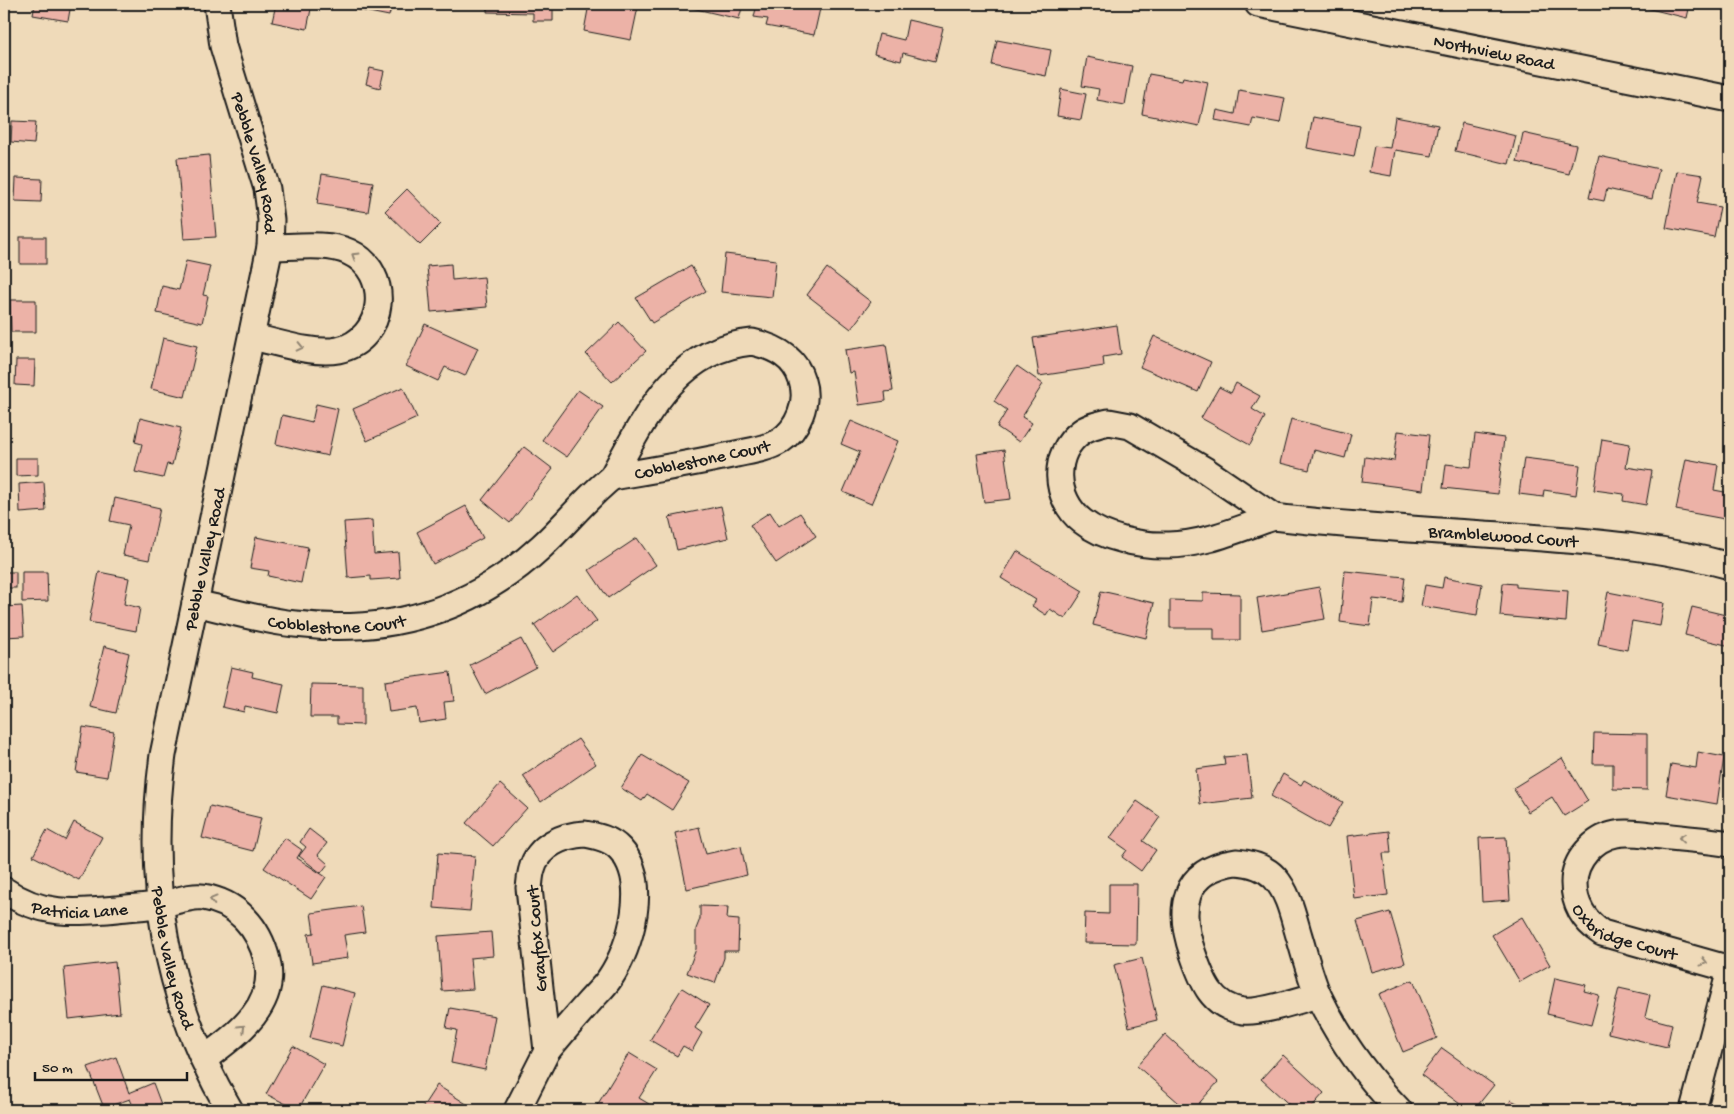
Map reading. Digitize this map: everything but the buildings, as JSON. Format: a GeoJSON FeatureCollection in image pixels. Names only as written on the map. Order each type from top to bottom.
{"type":"FeatureCollection","features":[{"type":"Feature","properties":{"kind":"street","name":"Pebble Valley Road"},"geometry":{"type":"LineString","coordinates":[[217,4],[223,46],[267,189],[271,220],[270,247],[163,755],[158,796],[156,847],[166,946],[177,990],[204,1059],[217,1088],[230,1110]]}},
{"type":"Feature","properties":{"kind":"street","name":"Northview Road"},"geometry":{"type":"LineString","coordinates":[[1258,4],[1730,99]]}},
{"type":"Feature","properties":{"kind":"street"},"geometry":{"type":"LineString","coordinates":[[252,336],[318,351],[339,350],[349,347],[361,339],[375,320],[379,302],[378,287],[372,271],[366,263],[350,252],[332,246],[270,247]]}},
{"type":"Feature","properties":{"kind":"street","name":"Cobblestone Court"},"geometry":{"type":"LineString","coordinates":[[195,603],[293,624],[331,627],[383,624],[413,618],[462,600],[496,583],[542,547],[600,486],[612,477],[657,399],[678,375],[699,359],[736,343],[752,342],[768,345],[783,352],[800,375],[804,386],[801,414],[794,428],[778,442],[765,448],[696,463],[612,477]]}},
{"type":"Feature","properties":{"kind":"street","name":"Bramblewood Court"},"geometry":{"type":"LineString","coordinates":[[1274,517],[1205,470],[1130,426],[1109,422],[1096,425],[1082,432],[1071,442],[1064,453],[1060,468],[1062,495],[1073,512],[1082,521],[1092,528],[1118,538],[1147,544],[1179,545],[1207,539],[1274,517],[1328,524],[1597,542],[1667,552],[1730,566]]}},
{"type":"Feature","properties":{"kind":"street","name":"Oxbridge Court"},"geometry":{"type":"LineString","coordinates":[[1730,844],[1636,834],[1616,834],[1593,845],[1577,866],[1574,879],[1574,894],[1578,908],[1586,920],[1602,934],[1730,970]]}},
{"type":"Feature","properties":{"kind":"street","name":"Grayfox Court"},"geometry":{"type":"LineString","coordinates":[[517,1110],[547,1050],[609,980],[627,945],[635,900],[632,870],[620,849],[599,836],[571,835],[558,839],[540,855],[532,867],[529,888],[547,1050]]}},
{"type":"Feature","properties":{"kind":"street"},"geometry":{"type":"LineString","coordinates":[[1318,996],[1282,1005],[1243,1010],[1225,1005],[1215,998],[1202,981],[1189,944],[1184,922],[1184,908],[1187,897],[1199,878],[1207,871],[1236,862],[1262,868],[1274,877],[1283,888],[1318,996],[1345,1044],[1366,1074],[1398,1110]]}},
{"type":"Feature","properties":{"kind":"street","name":"Patricia Lane"},"geometry":{"type":"LineString","coordinates":[[4,890],[28,904],[72,913],[161,905],[201,897],[218,901],[238,911],[248,920],[257,933],[264,949],[268,963],[268,980],[264,998],[254,1016],[243,1028],[204,1059]]}},
{"type":"Feature","properties":{"kind":"street"},"geometry":{"type":"LineString","coordinates":[[1693,1110],[1730,970]]}}]}
